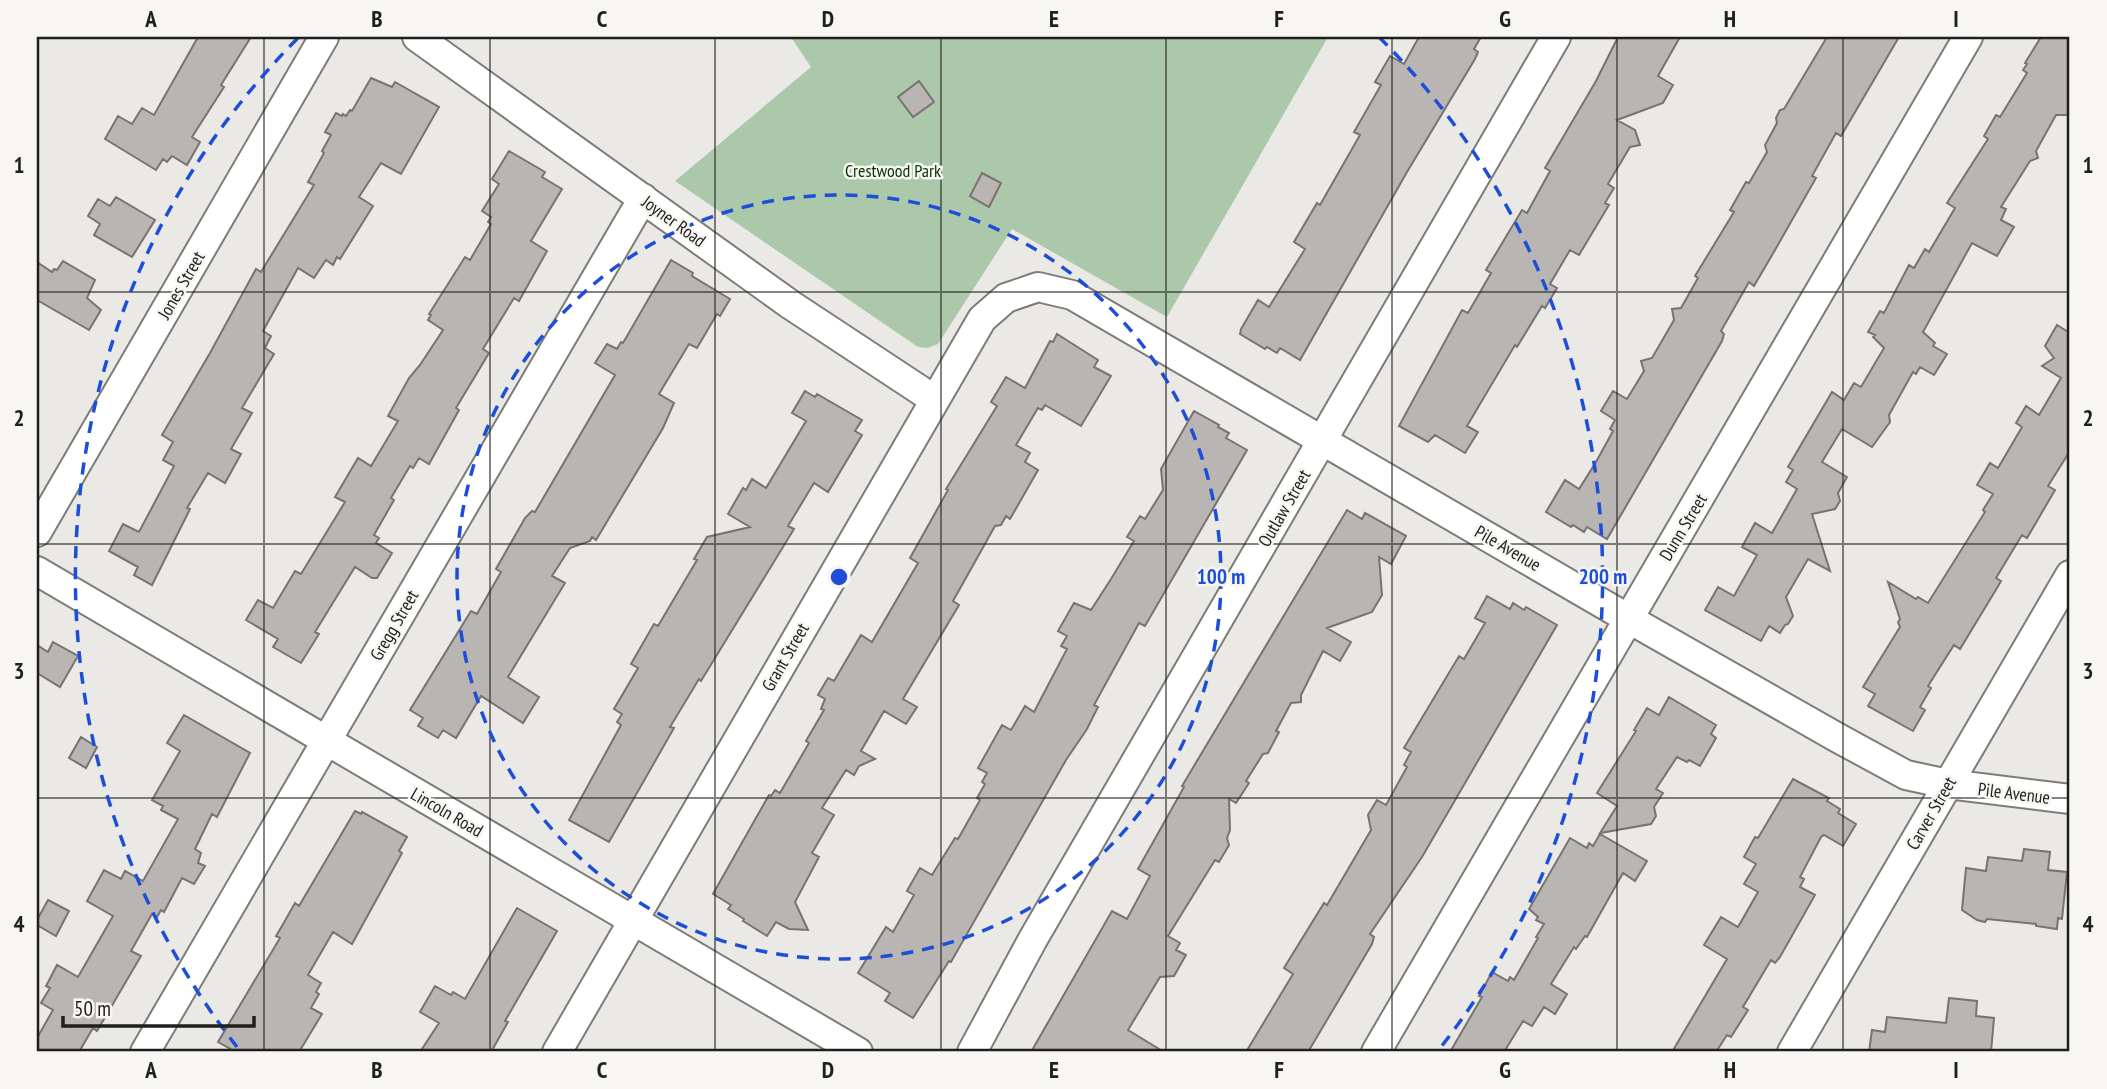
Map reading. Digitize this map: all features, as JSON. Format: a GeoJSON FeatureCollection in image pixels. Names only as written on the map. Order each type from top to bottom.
{"type":"FeatureCollection","features":[{"type":"Feature","properties":{"kind":"street","name":"Jones Street"},"geometry":{"type":"LineString","coordinates":[[37,532],[324,37]]}},
{"type":"Feature","properties":{"kind":"street","name":"Joyner Road"},"geometry":{"type":"LineString","coordinates":[[417,37],[791,305],[935,400]]}},
{"type":"Feature","properties":{"kind":"street","name":"Outlaw Street"},"geometry":{"type":"LineString","coordinates":[[972,1052],[1033,939],[1556,37]]}},
{"type":"Feature","properties":{"kind":"street","name":"Dunn Street"},"geometry":{"type":"LineString","coordinates":[[1376,1052],[1968,37]]}},
{"type":"Feature","properties":{"kind":"street","name":"Gregg Street"},"geometry":{"type":"LineString","coordinates":[[145,1052],[643,198]]}},
{"type":"Feature","properties":{"kind":"street","name":"Pile Avenue"},"geometry":{"type":"LineString","coordinates":[[1038,286],[1072,295],[1629,619],[1906,775],[1948,785],[2070,799]]}},
{"type":"Feature","properties":{"kind":"street","name":"Grant Street"},"geometry":{"type":"LineString","coordinates":[[557,1052],[982,319],[1006,298],[1038,286]]}},
{"type":"Feature","properties":{"kind":"street","name":"Lincoln Road"},"geometry":{"type":"LineString","coordinates":[[37,570],[858,1052]]}},
{"type":"Feature","properties":{"kind":"street","name":"Carver Street"},"geometry":{"type":"LineString","coordinates":[[1792,1052],[2070,575]]}},
{"type":"Feature","properties":{"kind":"green space","name":"Crestwood Park"},"geometry":{"type":"Polygon","coordinates":[[[791,37],[1328,37],[1167,317],[1012,229],[938,344],[927,348],[918,347],[675,181],[811,67],[791,37]]]}},
{"type":"Feature","properties":{"kind":"building"},"geometry":{"type":"Polygon","coordinates":[[[198,37],[251,37],[221,85],[224,87],[192,137],[200,142],[187,165],[172,156],[167,162],[163,159],[156,170],[105,139],[118,116],[132,124],[142,108],[154,115],[198,37]]]}},
{"type":"Feature","properties":{"kind":"building"},"geometry":{"type":"Polygon","coordinates":[[[1419,37],[1481,37],[1474,49],[1478,52],[1475,59],[1300,360],[1280,348],[1277,353],[1267,347],[1265,349],[1240,334],[1241,329],[1258,300],[1269,307],[1305,249],[1294,242],[1317,203],[1320,205],[1360,135],[1354,132],[1381,85],[1375,82],[1390,56],[1404,64],[1419,37]]]}},
{"type":"Feature","properties":{"kind":"building"},"geometry":{"type":"Polygon","coordinates":[[[1618,37],[1680,37],[1658,76],[1673,85],[1663,103],[1617,120],[1635,130],[1640,145],[1630,147],[1608,184],[1614,188],[1605,203],[1609,205],[1579,255],[1570,250],[1550,284],[1557,288],[1545,308],[1542,306],[1517,347],[1515,345],[1467,426],[1478,432],[1465,453],[1435,435],[1428,442],[1399,426],[1462,310],[1468,313],[1491,273],[1486,270],[1522,210],[1527,213],[1550,171],[1545,168],[1596,81],[1618,37]]]}},
{"type":"Feature","properties":{"kind":"building"},"geometry":{"type":"Polygon","coordinates":[[[1827,37],[1899,37],[1841,136],[1836,133],[1812,176],[1816,178],[1754,286],[1749,282],[1721,331],[1724,334],[1722,341],[1607,539],[1587,527],[1584,532],[1573,525],[1571,527],[1546,512],[1565,480],[1579,489],[1596,462],[1613,431],[1610,429],[1615,420],[1601,411],[1613,391],[1627,399],[1644,371],[1641,361],[1652,358],[1674,320],[1672,309],[1681,308],[1698,278],[1695,276],[1734,212],[1730,210],[1767,152],[1765,145],[1777,123],[1780,110],[1784,109],[1827,37]]]}},
{"type":"Feature","properties":{"kind":"building"},"geometry":{"type":"Polygon","coordinates":[[[2041,37],[2070,37],[2070,115],[2056,115],[2036,151],[2038,158],[2030,161],[2001,207],[2006,209],[2001,220],[2014,227],[1997,256],[1972,243],[1923,332],[1935,343],[1933,346],[1947,354],[1934,375],[1920,367],[1916,374],[1913,372],[1889,415],[1890,422],[1872,447],[1842,429],[1822,462],[1847,477],[1838,493],[1840,501],[1835,509],[1812,514],[1830,571],[1808,559],[1786,597],[1793,616],[1780,633],[1769,626],[1761,641],[1705,610],[1718,587],[1734,596],[1757,555],[1742,547],[1755,523],[1772,533],[1797,489],[1786,482],[1793,470],[1788,467],[1832,392],[1844,400],[1854,383],[1861,387],[1884,348],[1873,337],[1875,335],[1868,332],[1880,311],[1884,313],[1909,265],[1914,268],[1925,249],[1929,252],[1955,208],[1947,203],[1988,139],[1984,136],[1996,115],[2000,117],[2027,73],[2023,70],[2027,64],[2025,63],[2041,37]]]}},
{"type":"Feature","properties":{"kind":"building"},"geometry":{"type":"Polygon","coordinates":[[[371,78],[392,87],[395,82],[439,107],[401,174],[381,163],[359,197],[373,206],[340,259],[337,257],[333,265],[326,260],[314,278],[298,268],[263,331],[271,336],[265,348],[274,354],[242,408],[252,413],[231,449],[241,454],[225,483],[208,473],[187,508],[190,509],[152,585],[134,575],[138,567],[109,551],[123,524],[139,532],[174,466],[163,460],[173,442],[162,435],[256,269],[261,272],[314,185],[308,182],[324,153],[322,151],[331,135],[325,132],[336,113],[346,116],[352,111],[371,78]]]}},
{"type":"Feature","properties":{"kind":"building"},"geometry":{"type":"Polygon","coordinates":[[[919,81],[934,102],[913,117],[898,97],[919,81]]]}},
{"type":"Feature","properties":{"kind":"building"},"geometry":{"type":"Polygon","coordinates":[[[509,151],[545,172],[542,177],[562,189],[531,241],[547,251],[519,301],[514,298],[483,349],[489,353],[456,408],[459,410],[429,464],[419,458],[413,468],[410,466],[391,498],[394,500],[374,535],[379,538],[376,543],[392,553],[377,578],[372,578],[355,567],[315,632],[319,634],[301,663],[273,647],[278,639],[246,620],[258,600],[273,608],[295,571],[301,574],[345,502],[335,497],[358,458],[371,466],[398,421],[388,416],[409,378],[443,330],[428,320],[431,315],[429,314],[465,257],[470,260],[491,224],[488,222],[491,217],[482,211],[499,184],[492,179],[509,151]]]}},
{"type":"Feature","properties":{"kind":"building"},"geometry":{"type":"Polygon","coordinates":[[[982,173],[1001,183],[989,207],[970,196],[982,173]]]}},
{"type":"Feature","properties":{"kind":"building"},"geometry":{"type":"Polygon","coordinates":[[[116,197],[155,220],[132,257],[94,235],[100,224],[88,216],[98,199],[110,206],[116,197]]]}},
{"type":"Feature","properties":{"kind":"building"},"geometry":{"type":"Polygon","coordinates":[[[671,260],[730,299],[720,316],[717,314],[697,348],[689,344],[659,394],[674,403],[663,428],[596,540],[592,537],[590,541],[570,548],[552,576],[565,583],[508,677],[539,697],[523,723],[481,696],[456,738],[443,730],[438,738],[418,726],[423,718],[410,710],[471,611],[477,614],[501,572],[496,569],[525,518],[532,511],[535,512],[615,375],[595,363],[607,344],[617,349],[621,342],[623,343],[671,260]]]}},
{"type":"Feature","properties":{"kind":"building"},"geometry":{"type":"Polygon","coordinates":[[[63,261],[95,280],[87,298],[101,310],[89,330],[37,300],[37,262],[52,272],[57,270],[63,261]]]}},
{"type":"Feature","properties":{"kind":"building"},"geometry":{"type":"Polygon","coordinates":[[[2057,325],[2070,333],[2070,451],[2048,486],[2055,490],[2027,538],[2022,535],[1996,578],[2001,581],[1997,588],[1960,649],[1954,645],[1928,686],[1931,688],[1920,707],[1925,710],[1913,731],[1868,706],[1875,694],[1863,687],[1900,627],[1888,582],[1928,603],[1985,512],[1983,510],[1993,494],[1977,485],[1990,463],[1998,468],[2022,427],[2016,423],[2026,406],[2039,415],[2061,378],[2042,366],[2054,358],[2045,346],[2057,325]]]}},
{"type":"Feature","properties":{"kind":"building"},"geometry":{"type":"Polygon","coordinates":[[[1057,334],[1098,360],[1094,367],[1111,376],[1081,426],[1045,405],[1042,410],[1038,408],[1016,445],[1030,453],[1025,462],[1038,470],[1010,519],[1006,516],[1001,525],[995,526],[953,601],[959,605],[903,699],[917,707],[906,724],[884,711],[861,751],[875,759],[859,766],[854,775],[846,770],[822,808],[834,815],[812,853],[819,857],[795,902],[808,930],[789,929],[776,922],[767,936],[743,921],[744,919],[728,909],[731,905],[713,894],[769,795],[775,790],[780,793],[809,743],[806,741],[824,710],[821,709],[825,699],[818,695],[828,678],[834,681],[861,635],[872,642],[918,563],[910,558],[948,490],[946,489],[997,406],[991,402],[1006,377],[1025,388],[1050,341],[1053,342],[1057,334]]]}},
{"type":"Feature","properties":{"kind":"building"},"geometry":{"type":"Polygon","coordinates":[[[805,391],[815,397],[817,394],[862,420],[855,431],[862,435],[828,492],[814,483],[788,526],[794,529],[670,727],[674,728],[609,842],[569,820],[621,725],[617,722],[622,714],[614,709],[638,668],[631,664],[654,624],[658,626],[697,560],[694,559],[707,537],[750,527],[728,514],[743,488],[746,490],[752,479],[766,488],[806,421],[792,413],[805,391]]]}},
{"type":"Feature","properties":{"kind":"building"},"geometry":{"type":"Polygon","coordinates":[[[1194,411],[1219,425],[1218,427],[1229,433],[1226,438],[1247,450],[1145,626],[1139,623],[1094,705],[1098,707],[1087,729],[1066,760],[951,962],[949,961],[913,1018],[885,1001],[890,993],[858,973],[886,927],[893,932],[914,895],[907,891],[920,868],[932,875],[955,838],[958,839],[980,800],[977,798],[985,784],[982,782],[987,773],[978,768],[1002,725],[1011,730],[1025,706],[1034,712],[1067,649],[1061,646],[1067,636],[1058,631],[1074,603],[1091,610],[1111,579],[1134,541],[1127,537],[1140,516],[1145,519],[1163,490],[1161,469],[1194,411]]]}},
{"type":"Feature","properties":{"kind":"building"},"geometry":{"type":"Polygon","coordinates":[[[1347,510],[1362,519],[1365,513],[1406,536],[1391,564],[1379,557],[1382,595],[1372,612],[1327,628],[1351,642],[1340,661],[1323,651],[1301,695],[1301,702],[1291,703],[1268,753],[1263,754],[1236,803],[1229,799],[1229,845],[1219,862],[1215,860],[1168,936],[1180,943],[1176,950],[1186,955],[1174,976],[1160,977],[1128,1030],[1164,1052],[1031,1052],[1112,911],[1127,919],[1150,876],[1138,869],[1184,787],[1182,786],[1347,510]]]}},
{"type":"Feature","properties":{"kind":"building"},"geometry":{"type":"Polygon","coordinates":[[[1487,596],[1510,609],[1513,603],[1524,610],[1526,607],[1557,625],[1422,857],[1370,934],[1374,937],[1372,944],[1308,1052],[1246,1052],[1293,974],[1284,968],[1324,903],[1327,905],[1371,830],[1368,815],[1377,800],[1386,805],[1407,767],[1404,765],[1411,752],[1404,748],[1459,656],[1464,659],[1485,623],[1475,618],[1487,596]]]}},
{"type":"Feature","properties":{"kind":"building"},"geometry":{"type":"Polygon","coordinates":[[[53,642],[78,656],[60,687],[37,673],[37,645],[48,652],[53,642]]]}},
{"type":"Feature","properties":{"kind":"building"},"geometry":{"type":"Polygon","coordinates":[[[1669,697],[1716,725],[1711,734],[1716,738],[1700,766],[1677,757],[1656,789],[1663,793],[1654,807],[1656,816],[1651,824],[1600,833],[1617,806],[1597,793],[1636,731],[1634,730],[1647,708],[1659,715],[1669,697]]]}},
{"type":"Feature","properties":{"kind":"building"},"geometry":{"type":"Polygon","coordinates":[[[184,715],[250,753],[217,817],[212,814],[195,849],[201,853],[198,863],[205,866],[194,884],[182,878],[164,912],[161,910],[157,917],[152,914],[131,951],[141,956],[97,1031],[93,1028],[79,1052],[37,1052],[37,1038],[53,1010],[41,1003],[50,988],[46,986],[57,965],[78,977],[113,916],[87,901],[104,870],[121,879],[125,871],[143,881],[178,819],[161,810],[163,806],[152,800],[180,751],[167,743],[184,715]]]}},
{"type":"Feature","properties":{"kind":"building"},"geometry":{"type":"Polygon","coordinates":[[[81,737],[97,747],[86,768],[69,758],[81,737]]]}},
{"type":"Feature","properties":{"kind":"building"},"geometry":{"type":"Polygon","coordinates":[[[1793,779],[1829,798],[1827,801],[1840,809],[1838,813],[1856,824],[1843,846],[1824,835],[1821,837],[1800,877],[1804,879],[1800,887],[1815,895],[1780,957],[1775,963],[1771,960],[1743,1007],[1748,1010],[1731,1037],[1727,1035],[1716,1052],[1672,1052],[1727,959],[1704,945],[1721,917],[1738,927],[1758,892],[1744,884],[1756,864],[1744,857],[1793,779]]]}},
{"type":"Feature","properties":{"kind":"building"},"geometry":{"type":"Polygon","coordinates":[[[355,811],[361,814],[362,812],[407,837],[399,851],[402,853],[352,944],[333,932],[308,975],[321,983],[316,992],[319,994],[311,1008],[322,1014],[299,1052],[236,1052],[218,1042],[280,938],[276,936],[295,903],[299,906],[355,811]]]}},
{"type":"Feature","properties":{"kind":"building"},"geometry":{"type":"Polygon","coordinates":[[[1600,834],[1647,861],[1635,881],[1623,873],[1587,937],[1585,936],[1576,949],[1574,947],[1551,984],[1567,994],[1555,1014],[1544,1007],[1532,1026],[1523,1021],[1504,1052],[1450,1052],[1482,997],[1479,996],[1492,972],[1508,981],[1510,977],[1514,980],[1538,938],[1536,937],[1544,924],[1536,920],[1538,917],[1529,909],[1570,838],[1587,848],[1589,843],[1593,846],[1600,834]]]}},
{"type":"Feature","properties":{"kind":"building"},"geometry":{"type":"Polygon","coordinates":[[[2024,849],[2050,852],[2048,870],[2067,872],[2062,919],[2058,918],[2057,929],[1987,919],[1985,922],[1962,910],[1966,868],[1986,871],[1988,857],[2022,861],[2024,849]]]}},
{"type":"Feature","properties":{"kind":"building"},"geometry":{"type":"Polygon","coordinates":[[[48,900],[69,911],[56,936],[37,925],[48,900]]]}},
{"type":"Feature","properties":{"kind":"building"},"geometry":{"type":"Polygon","coordinates":[[[517,908],[557,931],[505,1021],[508,1022],[491,1052],[420,1052],[439,1023],[420,1012],[435,986],[465,999],[517,908]]]}},
{"type":"Feature","properties":{"kind":"building"},"geometry":{"type":"Polygon","coordinates":[[[1949,998],[1977,1001],[1976,1016],[1994,1018],[1991,1052],[1869,1052],[1872,1030],[1885,1032],[1887,1017],[1946,1023],[1949,998]]]}}]}
